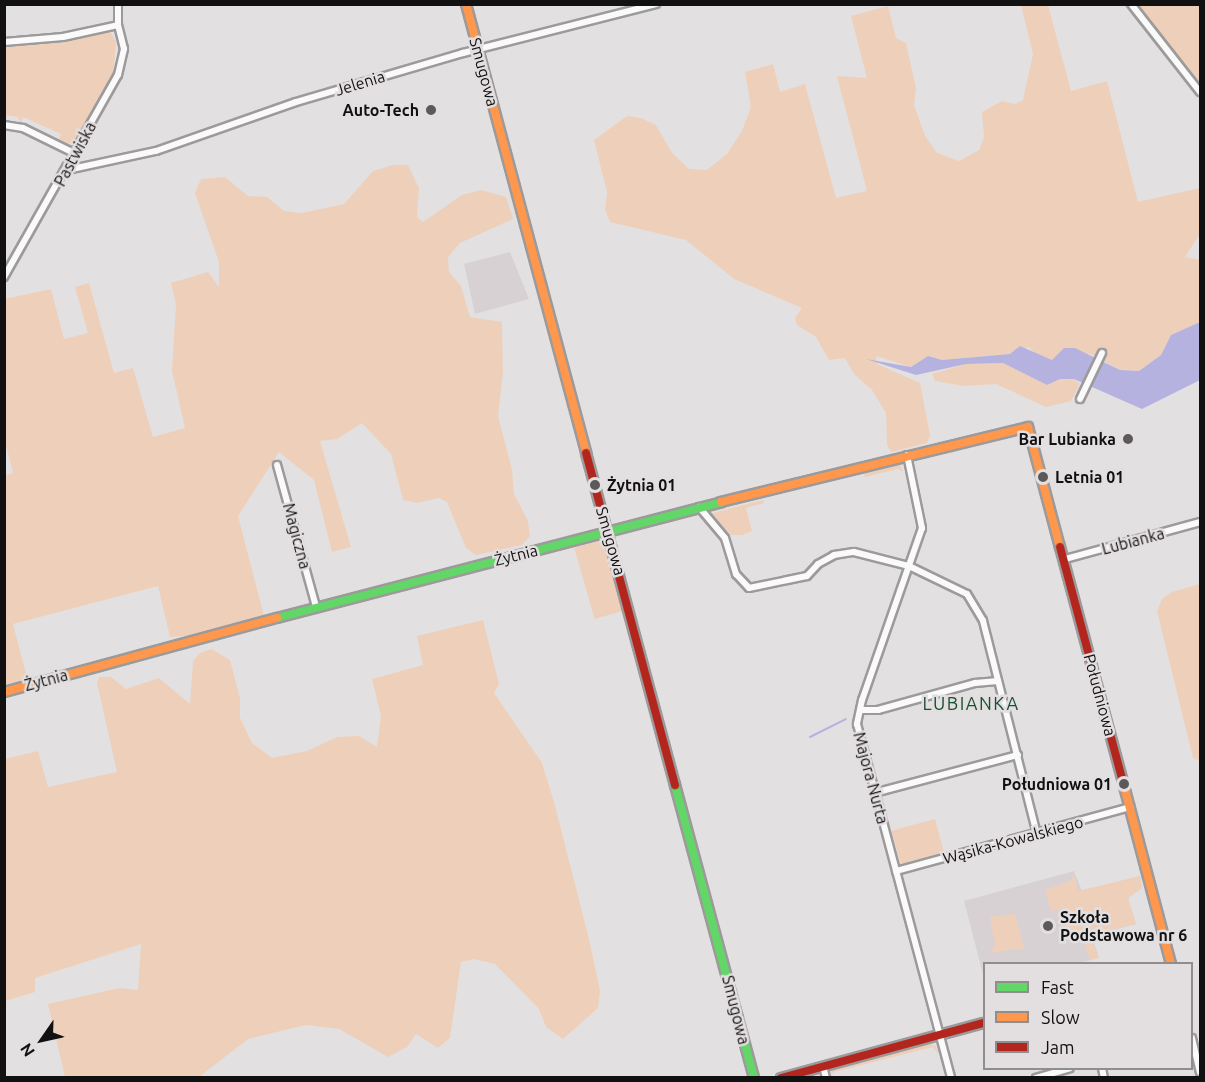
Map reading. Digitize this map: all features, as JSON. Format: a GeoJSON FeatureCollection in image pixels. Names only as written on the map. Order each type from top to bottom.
{"type":"FeatureCollection","features":[{"type":"Feature","properties":{"kind":"street","name":"Pastwiska"},"geometry":{"type":"LineString","coordinates":[[4,277],[67,170],[72,152],[118,75],[124,49],[118,25],[118,4]]}},
{"type":"Feature","properties":{"kind":"street","name":"Smugowa"},"geometry":{"type":"LineString","coordinates":[[466,4],[754,1077]]}},
{"type":"Feature","properties":{"kind":"street","name":"Jelenia"},"geometry":{"type":"LineString","coordinates":[[67,170],[156,151],[296,102],[656,4]]}},
{"type":"Feature","properties":{"kind":"street"},"geometry":{"type":"LineString","coordinates":[[1131,4],[1200,92]]}},
{"type":"Feature","properties":{"kind":"street"},"geometry":{"type":"LineString","coordinates":[[4,42],[63,37],[118,25]]}},
{"type":"Feature","properties":{"kind":"street"},"geometry":{"type":"LineString","coordinates":[[4,125],[24,128],[72,152]]}},
{"type":"Feature","properties":{"kind":"street"},"geometry":{"type":"LineString","coordinates":[[1080,399],[1102,353]]}},
{"type":"Feature","properties":{"kind":"street","name":"Żytnia"},"geometry":{"type":"LineString","coordinates":[[4,692],[608,529],[906,454],[1028,427]]}},
{"type":"Feature","properties":{"kind":"street","name":"Południowa"},"geometry":{"type":"LineString","coordinates":[[1028,427],[1065,558],[1171,962]]}},
{"type":"Feature","properties":{"kind":"street","name":"Majora Nurta"},"geometry":{"type":"LineString","coordinates":[[906,454],[922,528],[857,724],[860,745],[951,1077]]}},
{"type":"Feature","properties":{"kind":"street","name":"Magiczna"},"geometry":{"type":"LineString","coordinates":[[278,465],[316,608]]}},
{"type":"Feature","properties":{"kind":"street"},"geometry":{"type":"LineString","coordinates":[[699,507],[725,538],[736,574],[749,588],[807,576],[818,564],[844,553],[874,555],[909,567],[957,588],[973,602],[983,621],[1038,834]]}},
{"type":"Feature","properties":{"kind":"street","name":"Lubianka"},"geometry":{"type":"LineString","coordinates":[[1065,558],[1200,522]]}},
{"type":"Feature","properties":{"kind":"street"},"geometry":{"type":"LineString","coordinates":[[860,710],[878,710],[975,683],[998,681]]}},
{"type":"Feature","properties":{"kind":"street"},"geometry":{"type":"LineString","coordinates":[[874,793],[1018,755]]}},
{"type":"Feature","properties":{"kind":"street","name":"Wąsika-Kowalskiego"},"geometry":{"type":"LineString","coordinates":[[896,871],[1130,807]]}},
{"type":"Feature","properties":{"kind":"street"},"geometry":{"type":"LineString","coordinates":[[781,1077],[983,1023]]}},
{"type":"Feature","properties":{"kind":"street"},"geometry":{"type":"LineString","coordinates":[[1193,1046],[1200,1072]]}},
{"type":"Feature","properties":{"kind":"street"},"geometry":{"type":"LineString","coordinates":[[823,1066],[826,1077]]}},
{"type":"Feature","properties":{"kind":"street"},"geometry":{"type":"LineString","coordinates":[[1036,1077],[1062,1070]]}},
{"type":"Feature","properties":{"kind":"shaded area"},"geometry":{"type":"Polygon","coordinates":[[[1021,5],[1048,5],[1071,91],[1107,81],[1138,202],[1200,188],[1200,234],[1185,257],[1200,260],[1200,322],[1171,335],[1161,355],[1139,371],[1120,370],[1090,354],[1052,360],[1036,355],[1029,347],[1010,354],[942,360],[928,356],[911,367],[876,356],[877,364],[920,383],[930,435],[927,443],[891,452],[887,445],[886,413],[872,390],[854,374],[845,358],[829,360],[816,337],[797,325],[795,318],[802,308],[734,279],[686,240],[610,222],[605,210],[607,192],[594,140],[627,116],[641,118],[656,125],[672,153],[689,169],[707,170],[727,154],[742,131],[751,107],[745,72],[773,64],[780,92],[805,84],[836,198],[867,191],[837,76],[867,78],[851,16],[888,6],[896,38],[906,43],[916,88],[914,105],[925,136],[937,153],[959,161],[979,150],[984,137],[982,112],[1002,101],[1015,104],[1023,100],[1033,54],[1021,5]]]}},
{"type":"Feature","properties":{"kind":"shaded area"},"geometry":{"type":"Polygon","coordinates":[[[1135,5],[1200,5],[1200,84],[1135,5]]]}},
{"type":"Feature","properties":{"kind":"shaded area"},"geometry":{"type":"Polygon","coordinates":[[[109,29],[116,42],[113,78],[74,142],[65,145],[58,141],[61,134],[23,117],[20,124],[18,117],[5,115],[4,46],[68,42],[109,29]]]}},
{"type":"Feature","properties":{"kind":"shaded area"},"geometry":{"type":"Polygon","coordinates":[[[393,165],[408,165],[419,188],[417,217],[423,222],[462,195],[481,190],[506,197],[513,219],[460,243],[448,257],[449,272],[461,286],[470,317],[502,322],[503,373],[498,416],[512,470],[514,494],[528,521],[530,536],[522,545],[476,555],[466,548],[447,502],[439,498],[417,503],[403,500],[391,454],[362,423],[337,439],[320,441],[351,547],[332,552],[314,480],[279,452],[238,516],[264,616],[194,635],[170,637],[158,586],[13,624],[28,681],[5,688],[4,476],[13,473],[5,441],[5,299],[51,289],[64,339],[88,333],[75,287],[89,283],[114,373],[133,368],[153,437],[185,428],[172,371],[176,304],[171,283],[208,272],[219,287],[219,262],[195,193],[201,179],[225,177],[248,196],[267,197],[284,211],[302,213],[344,204],[373,171],[393,165]]]}},
{"type":"Feature","properties":{"kind":"shaded area"},"geometry":{"type":"Polygon","coordinates":[[[510,252],[529,299],[475,314],[464,264],[510,252]]]}},
{"type":"Feature","properties":{"kind":"shaded area"},"geometry":{"type":"Polygon","coordinates":[[[1003,363],[1047,385],[1060,379],[1074,379],[1080,384],[1071,401],[1046,407],[996,384],[964,386],[935,381],[932,374],[966,364],[1003,363]]]}},
{"type":"Feature","properties":{"kind":"shaded area"},"geometry":{"type":"Polygon","coordinates":[[[899,463],[903,472],[898,469],[865,477],[864,472],[899,463]]]}},
{"type":"Feature","properties":{"kind":"shaded area"},"geometry":{"type":"Polygon","coordinates":[[[763,500],[764,503],[746,508],[752,531],[742,535],[732,535],[705,515],[763,500]]]}},
{"type":"Feature","properties":{"kind":"shaded area"},"geometry":{"type":"Polygon","coordinates":[[[605,539],[625,610],[595,619],[574,548],[605,539]]]}},
{"type":"Feature","properties":{"kind":"shaded area"},"geometry":{"type":"Polygon","coordinates":[[[1200,584],[1200,761],[1193,758],[1157,611],[1162,599],[1172,592],[1200,584]]]}},
{"type":"Feature","properties":{"kind":"shaded area"},"geometry":{"type":"Polygon","coordinates":[[[483,620],[499,684],[494,693],[542,763],[554,802],[600,990],[598,1008],[563,1039],[546,1027],[539,1009],[495,964],[474,959],[461,962],[450,1038],[438,1048],[416,1034],[407,1047],[388,1057],[339,1029],[306,1025],[248,1039],[199,1077],[65,1077],[48,1004],[119,988],[138,990],[141,944],[35,978],[35,992],[5,1001],[5,759],[38,751],[48,787],[117,772],[97,683],[99,677],[111,677],[126,689],[159,678],[190,704],[193,661],[200,653],[211,649],[230,660],[240,698],[240,718],[252,743],[272,758],[307,751],[337,737],[359,736],[377,747],[381,716],[372,679],[423,665],[417,636],[483,620]]]}},
{"type":"Feature","properties":{"kind":"shaded area"},"geometry":{"type":"Polygon","coordinates":[[[935,819],[944,853],[901,864],[892,831],[935,819]]]}},
{"type":"Feature","properties":{"kind":"shaded area","name":"Szkoła Podstawowa nr 6"},"geometry":{"type":"Polygon","coordinates":[[[1074,871],[1082,891],[1140,876],[1142,888],[1128,898],[1136,924],[1092,936],[1099,958],[1083,962],[983,962],[983,974],[964,901],[1074,871]]]}},
{"type":"Feature","properties":{"kind":"shaded area"},"geometry":{"type":"Polygon","coordinates":[[[1074,873],[1078,891],[1140,876],[1142,887],[1128,898],[1136,924],[1090,934],[1098,958],[1090,960],[1083,937],[1089,934],[1065,940],[1057,911],[1078,905],[1051,911],[1045,890],[1072,880],[1074,873]]]}},
{"type":"Feature","properties":{"kind":"shaded area"},"geometry":{"type":"Polygon","coordinates":[[[1015,914],[1024,948],[989,953],[995,945],[990,917],[1015,914]]]}},
{"type":"Feature","properties":{"kind":"shaded area"},"geometry":{"type":"Polygon","coordinates":[[[929,1044],[936,1046],[938,1054],[933,1047],[834,1072],[829,1077],[832,1071],[929,1044]]]}},
{"type":"Feature","properties":{"kind":"water"},"geometry":{"type":"Polygon","coordinates":[[[1200,322],[1200,380],[1142,409],[1074,379],[1060,379],[1047,385],[1003,363],[966,364],[916,375],[866,359],[911,367],[928,356],[942,360],[1010,354],[1020,346],[1052,360],[1064,348],[1075,348],[1120,370],[1139,371],[1161,355],[1171,335],[1200,322]]]}},
{"type":"Feature","properties":{"kind":"waterway"},"geometry":{"type":"LineString","coordinates":[[810,737],[846,719]]}},
{"type":"Feature","properties":{"kind":"traffic: fast"},"geometry":{"type":"LineString","coordinates":[[277,618],[721,502]]}},
{"type":"Feature","properties":{"kind":"traffic: fast"},"geometry":{"type":"LineString","coordinates":[[675,785],[754,1078]]}},
{"type":"Feature","properties":{"kind":"traffic: slow"},"geometry":{"type":"LineString","coordinates":[[466,4],[586,453]]}},
{"type":"Feature","properties":{"kind":"traffic: slow"},"geometry":{"type":"LineString","coordinates":[[721,502],[1028,427],[1060,547]]}},
{"type":"Feature","properties":{"kind":"traffic: slow"},"geometry":{"type":"LineString","coordinates":[[4,692],[277,618]]}},
{"type":"Feature","properties":{"kind":"traffic: slow"},"geometry":{"type":"LineString","coordinates":[[1124,786],[1170,962]]}},
{"type":"Feature","properties":{"kind":"traffic: jam"},"geometry":{"type":"LineString","coordinates":[[586,453],[675,785]]}},
{"type":"Feature","properties":{"kind":"traffic: jam"},"geometry":{"type":"LineString","coordinates":[[1060,547],[1124,786]]}},
{"type":"Feature","properties":{"kind":"traffic: jam"},"geometry":{"type":"LineString","coordinates":[[781,1078],[983,1023]]}},
{"type":"Feature","properties":{"kind":"place","name":"Auto-Tech"},"geometry":{"type":"Point","coordinates":[431,110]}},
{"type":"Feature","properties":{"kind":"place","name":"Bar Lubianka"},"geometry":{"type":"Point","coordinates":[1128,439]}},
{"type":"Feature","properties":{"kind":"place","name":"Letnia 01"},"geometry":{"type":"Point","coordinates":[1043,477]}},
{"type":"Feature","properties":{"kind":"place","name":"Żytnia 01"},"geometry":{"type":"Point","coordinates":[595,485]}},
{"type":"Feature","properties":{"kind":"place","name":"Południowa 01"},"geometry":{"type":"Point","coordinates":[1124,784]}},
{"type":"Feature","properties":{"kind":"place","name":"Szkoła Podstawowa nr 6"},"geometry":{"type":"Point","coordinates":[1048,926]}},
{"type":"Feature","properties":{"kind":"district","name":"LUBIANKA"},"geometry":{"type":"Point","coordinates":[971,703]}}]}
